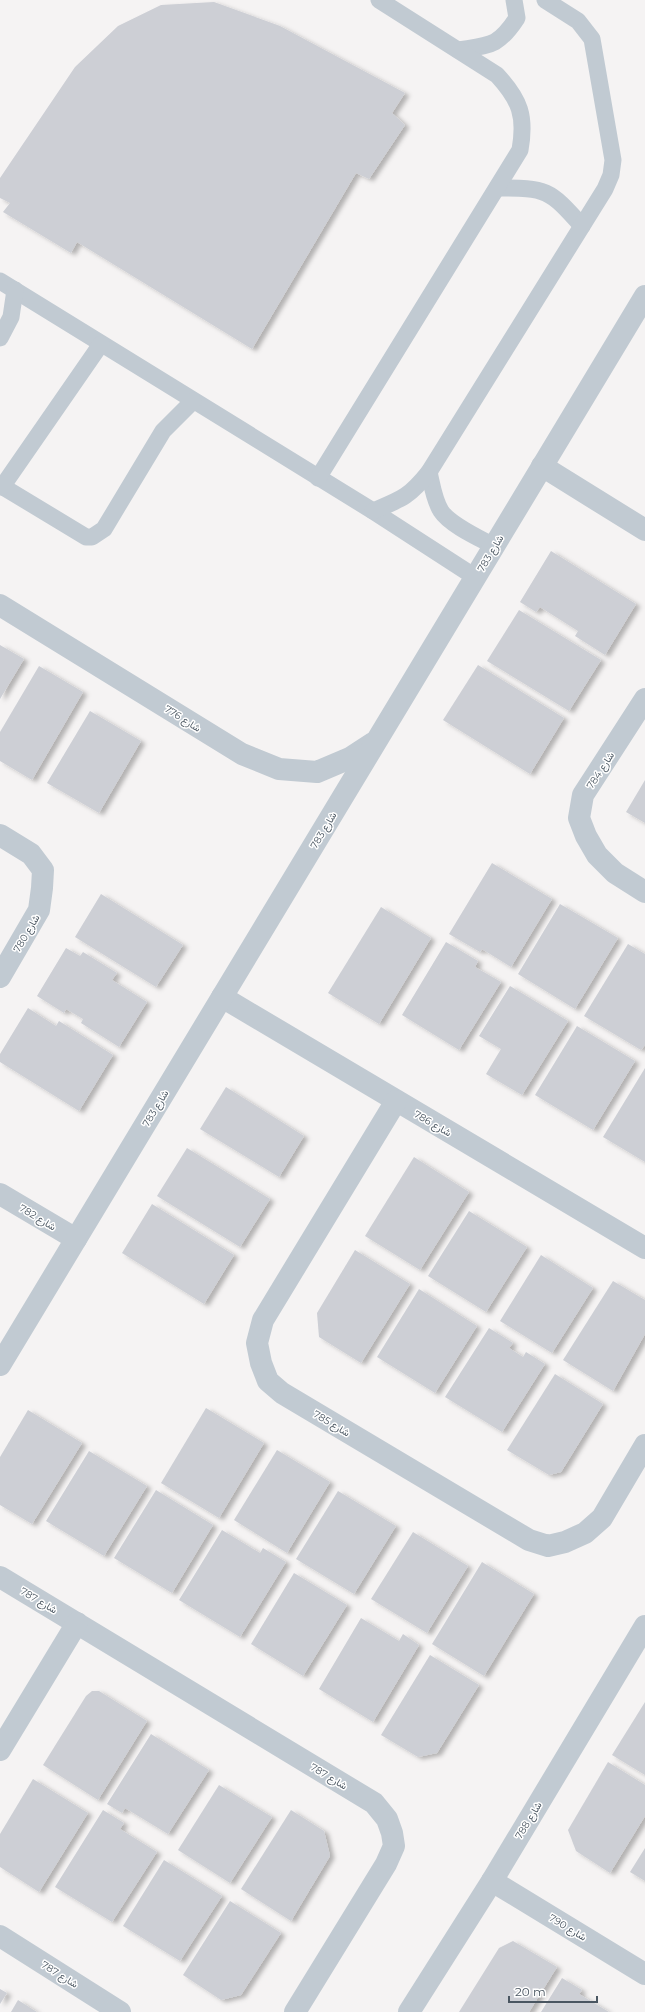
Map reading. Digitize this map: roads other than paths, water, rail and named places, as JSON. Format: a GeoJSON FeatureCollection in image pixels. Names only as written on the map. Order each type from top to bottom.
{"type":"FeatureCollection","features":[{"type":"Feature","properties":{"kind":"street","name":"شارع 783"},"geometry":{"type":"LineString","coordinates":[[0,1365],[645,296]]}},
{"type":"Feature","properties":{"kind":"street"},"geometry":{"type":"LineString","coordinates":[[542,466],[645,530]]}},
{"type":"Feature","properties":{"kind":"street","name":"شارع 776"},"geometry":{"type":"LineString","coordinates":[[0,605],[242,754],[279,769],[317,772],[350,758],[377,741]]}},
{"type":"Feature","properties":{"kind":"street","name":"شارع 784"},"geometry":{"type":"LineString","coordinates":[[645,699],[583,795],[580,818],[586,836],[597,855],[615,873],[645,892]]}},
{"type":"Feature","properties":{"kind":"street","name":"شارع 780"},"geometry":{"type":"LineString","coordinates":[[0,835],[31,854],[43,870],[39,910],[0,977]]}},
{"type":"Feature","properties":{"kind":"street","name":"شارع 786"},"geometry":{"type":"LineString","coordinates":[[222,997],[645,1248]]}},
{"type":"Feature","properties":{"kind":"street","name":"شارع 785"},"geometry":{"type":"LineString","coordinates":[[396,1101],[263,1320],[257,1344],[261,1363],[268,1381],[282,1393],[529,1540],[548,1546],[565,1542],[585,1533],[602,1518],[645,1445]]}},
{"type":"Feature","properties":{"kind":"street","name":"شارع 782"},"geometry":{"type":"LineString","coordinates":[[0,1194],[76,1239]]}},
{"type":"Feature","properties":{"kind":"street","name":"شارع 787"},"geometry":{"type":"LineString","coordinates":[[0,1577],[374,1804],[387,1819],[394,1846],[386,1864],[295,2012]]}},
{"type":"Feature","properties":{"kind":"street"},"geometry":{"type":"LineString","coordinates":[[0,1750],[77,1624]]}},
{"type":"Feature","properties":{"kind":"street","name":"شارع 788"},"geometry":{"type":"LineString","coordinates":[[409,2012],[492,1881],[645,1626]]}},
{"type":"Feature","properties":{"kind":"street","name":"شارع 790"},"geometry":{"type":"LineString","coordinates":[[492,1881],[645,1974]]}},
{"type":"Feature","properties":{"kind":"street","name":"شارع 787"},"geometry":{"type":"LineString","coordinates":[[0,1936],[120,2012]]}},
{"type":"Feature","properties":{"kind":"lane"},"geometry":{"type":"LineString","coordinates":[[318,478],[520,150],[524,131],[522,111],[511,91],[497,75],[379,0]]}},
{"type":"Feature","properties":{"kind":"lane"},"geometry":{"type":"LineString","coordinates":[[458,50],[492,44],[508,32],[517,18],[514,0]]}},
{"type":"Feature","properties":{"kind":"lane"},"geometry":{"type":"LineString","coordinates":[[373,511],[401,499],[414,491],[429,472],[605,189],[611,175],[613,160],[592,39],[578,21],[545,0]]}},
{"type":"Feature","properties":{"kind":"lane"},"geometry":{"type":"LineString","coordinates":[[497,188],[531,188],[547,192],[560,202],[582,226]]}},
{"type":"Feature","properties":{"kind":"lane"},"geometry":{"type":"LineString","coordinates":[[0,281],[373,511],[476,577]]}},
{"type":"Feature","properties":{"kind":"lane"},"geometry":{"type":"LineString","coordinates":[[0,338],[11,318],[15,290]]}},
{"type":"Feature","properties":{"kind":"lane"},"geometry":{"type":"LineString","coordinates":[[101,344],[1,486],[86,537],[92,537],[104,528],[163,431],[194,401]]}},
{"type":"Feature","properties":{"kind":"lane"},"geometry":{"type":"LineString","coordinates":[[429,472],[436,498],[442,512],[452,522],[494,546]]}}]}
